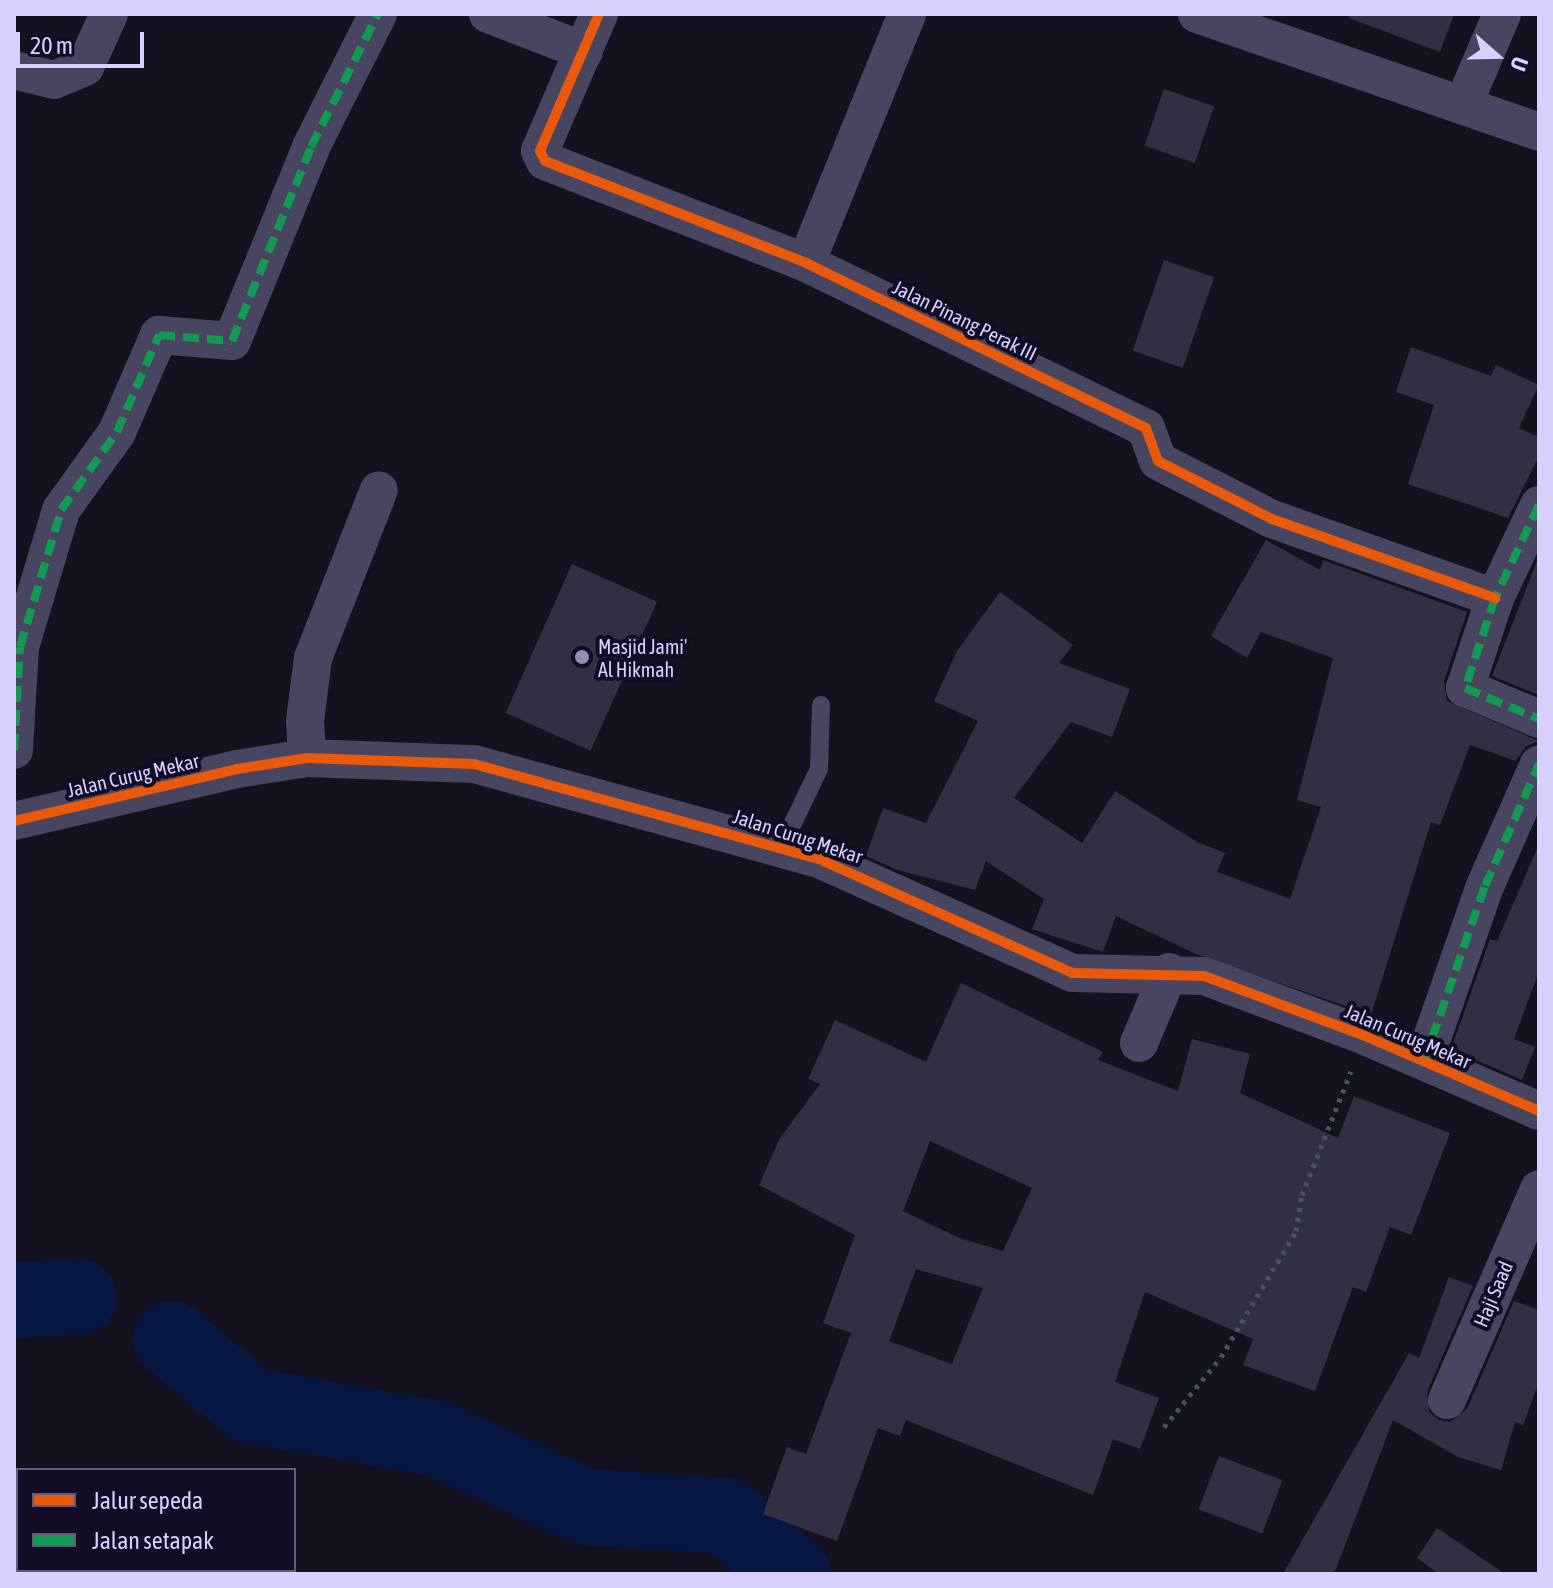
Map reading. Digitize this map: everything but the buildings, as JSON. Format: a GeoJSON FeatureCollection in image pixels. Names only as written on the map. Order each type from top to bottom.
{"type":"FeatureCollection","features":[{"type":"Feature","properties":{"kind":"street"},"geometry":{"type":"LineString","coordinates":[[14,70],[54,80],[85,67],[109,14]]}},
{"type":"Feature","properties":{"kind":"street"},"geometry":{"type":"LineString","coordinates":[[14,750],[20,647],[61,510],[117,432],[159,335],[232,341],[311,147],[378,14]]}},
{"type":"Feature","properties":{"kind":"street"},"geometry":{"type":"LineString","coordinates":[[488,14],[584,51]]}},
{"type":"Feature","properties":{"kind":"street","name":"Jalan Pinang Perak III"},"geometry":{"type":"LineString","coordinates":[[599,14],[540,151],[545,161],[806,263],[1146,428],[1158,461],[1272,519],[1495,598]]}},
{"type":"Feature","properties":{"kind":"street"},"geometry":{"type":"LineString","coordinates":[[806,263],[907,14]]}},
{"type":"Feature","properties":{"kind":"street"},"geometry":{"type":"LineString","coordinates":[[1463,105],[1502,14]]}},
{"type":"Feature","properties":{"kind":"street"},"geometry":{"type":"LineString","coordinates":[[1206,16],[1539,132]]}},
{"type":"Feature","properties":{"kind":"street"},"geometry":{"type":"LineString","coordinates":[[307,758],[306,692],[313,658],[379,490]]}},
{"type":"Feature","properties":{"kind":"street"},"geometry":{"type":"LineString","coordinates":[[1539,505],[1495,598],[1465,688],[1539,719]]}},
{"type":"Feature","properties":{"kind":"street","name":"Jalan Curug Mekar"},"geometry":{"type":"LineString","coordinates":[[14,821],[237,769],[307,758],[474,764],[781,848],[868,878],[1049,965],[1073,973],[1169,972],[1204,976],[1365,1036],[1539,1111]]}},
{"type":"Feature","properties":{"kind":"street"},"geometry":{"type":"LineString","coordinates":[[1424,1061],[1485,886],[1539,764]]}},
{"type":"Feature","properties":{"kind":"street"},"geometry":{"type":"LineString","coordinates":[[1139,1043],[1169,972]]}},
{"type":"Feature","properties":{"kind":"street","name":"Haji Saad"},"geometry":{"type":"LineString","coordinates":[[1447,1400],[1539,1189]]}},
{"type":"Feature","properties":{"kind":"lane"},"geometry":{"type":"LineString","coordinates":[[781,848],[819,769],[821,705]]}},
{"type":"Feature","properties":{"kind":"path"},"geometry":{"type":"LineString","coordinates":[[1164,1427],[1221,1357],[1296,1231],[1302,1195],[1365,1036]]}},
{"type":"Feature","properties":{"kind":"waterway"},"geometry":{"type":"LineString","coordinates":[[14,1300],[79,1297]]}},
{"type":"Feature","properties":{"kind":"waterway"},"geometry":{"type":"LineString","coordinates":[[171,1339],[251,1406],[435,1438],[586,1507],[727,1516],[793,1574]]}},
{"type":"Feature","properties":{"kind":"marked path"},"geometry":{"type":"LineString","coordinates":[[14,750],[20,647],[61,510],[117,432],[159,335],[232,341],[311,147],[378,14]]}},
{"type":"Feature","properties":{"kind":"marked path"},"geometry":{"type":"LineString","coordinates":[[1539,505],[1495,598],[1465,688],[1539,719]]}},
{"type":"Feature","properties":{"kind":"marked path"},"geometry":{"type":"LineString","coordinates":[[1424,1061],[1485,886],[1539,764]]}},
{"type":"Feature","properties":{"kind":"cycle path"},"geometry":{"type":"LineString","coordinates":[[599,14],[540,151],[545,161],[806,263],[1146,428],[1158,461],[1272,519],[1495,598]]}},
{"type":"Feature","properties":{"kind":"cycle path"},"geometry":{"type":"LineString","coordinates":[[14,821],[237,769],[307,758],[474,764],[819,859],[1073,973],[1204,976],[1365,1036],[1539,1111]]}},
{"type":"Feature","properties":{"kind":"place","name":"Masjid Jami' Al Hikmah"},"geometry":{"type":"Point","coordinates":[582,657]}}]}
